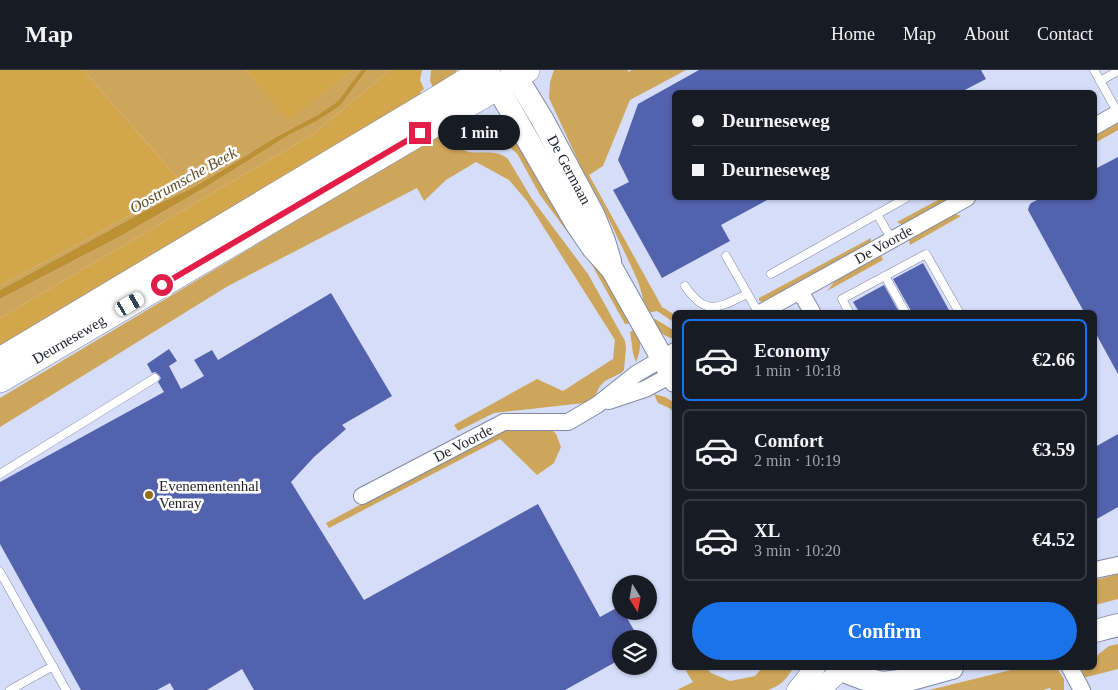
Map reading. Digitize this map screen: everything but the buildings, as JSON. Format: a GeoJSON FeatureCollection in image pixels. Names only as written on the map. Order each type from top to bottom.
{"type":"FeatureCollection","features":[{"type":"Feature","properties":{"kind":"main road","name":"De Germaan"},"geometry":{"type":"LineString","coordinates":[[504,74],[542,118],[594,216],[612,269],[672,368]]}},
{"type":"Feature","properties":{"kind":"main road","name":"Deurneseweg"},"geometry":{"type":"LineString","coordinates":[[0,360],[426,106],[504,74]]}},
{"type":"Feature","properties":{"kind":"main road","name":"Deurneseweg"},"geometry":{"type":"LineString","coordinates":[[0,380],[504,74]]}},
{"type":"Feature","properties":{"kind":"main road"},"geometry":{"type":"LineString","coordinates":[[1097,630],[1118,625]]}},
{"type":"Feature","properties":{"kind":"main road"},"geometry":{"type":"LineString","coordinates":[[845,670],[862,678],[882,683],[908,680],[945,670]]}},
{"type":"Feature","properties":{"kind":"street"},"geometry":{"type":"LineString","coordinates":[[1097,125],[1118,113]]}},
{"type":"Feature","properties":{"kind":"street","name":"De Voorde"},"geometry":{"type":"LineString","coordinates":[[764,310],[963,200]]}},
{"type":"Feature","properties":{"kind":"street"},"geometry":{"type":"LineString","coordinates":[[800,291],[811,310]]}},
{"type":"Feature","properties":{"kind":"street","name":"De Voorde"},"geometry":{"type":"LineString","coordinates":[[362,496],[504,422],[568,422],[597,405],[645,389],[672,368]]}},
{"type":"Feature","properties":{"kind":"street"},"geometry":{"type":"LineString","coordinates":[[1097,570],[1118,565]]}},
{"type":"Feature","properties":{"kind":"street"},"geometry":{"type":"LineString","coordinates":[[797,690],[813,670]]}},
{"type":"Feature","properties":{"kind":"street"},"geometry":{"type":"LineString","coordinates":[[820,690],[839,670]]}},
{"type":"Feature","properties":{"kind":"street"},"geometry":{"type":"LineString","coordinates":[[1071,670],[1082,690]]}},
{"type":"Feature","properties":{"kind":"lane"},"geometry":{"type":"LineString","coordinates":[[1094,70],[1118,113]]}},
{"type":"Feature","properties":{"kind":"lane"},"geometry":{"type":"LineString","coordinates":[[1100,81],[1118,71]]}},
{"type":"Feature","properties":{"kind":"lane"},"geometry":{"type":"LineString","coordinates":[[771,274],[902,200]]}},
{"type":"Feature","properties":{"kind":"lane"},"geometry":{"type":"LineString","coordinates":[[877,214],[892,240]]}},
{"type":"Feature","properties":{"kind":"lane","name":"De Voorde"},"geometry":{"type":"LineString","coordinates":[[849,310],[842,300],[926,254],[957,310]]}},
{"type":"Feature","properties":{"kind":"lane"},"geometry":{"type":"LineString","coordinates":[[726,256],[746,294],[758,310]]}},
{"type":"Feature","properties":{"kind":"lane","name":"De Voorde"},"geometry":{"type":"LineString","coordinates":[[885,276],[903,310]]}},
{"type":"Feature","properties":{"kind":"lane"},"geometry":{"type":"LineString","coordinates":[[685,286],[704,305],[714,308],[746,294]]}},
{"type":"Feature","properties":{"kind":"lane"},"geometry":{"type":"LineString","coordinates":[[0,474],[155,378]]}},
{"type":"Feature","properties":{"kind":"lane"},"geometry":{"type":"LineString","coordinates":[[0,572],[66,690]]}},
{"type":"Feature","properties":{"kind":"lane"},"geometry":{"type":"LineString","coordinates":[[10,690],[53,666]]}},
{"type":"Feature","properties":{"kind":"shaded area"},"geometry":{"type":"Polygon","coordinates":[[[0,70],[83,70],[184,185],[0,286],[0,70]]]}},
{"type":"Feature","properties":{"kind":"shaded area"},"geometry":{"type":"Polygon","coordinates":[[[83,70],[246,70],[288,119],[354,70],[361,70],[338,101],[319,114],[274,138],[192,188],[150,208],[0,290],[0,286],[184,185],[83,70]]]}},
{"type":"Feature","properties":{"kind":"shaded area"},"geometry":{"type":"Polygon","coordinates":[[[246,70],[354,70],[288,120],[246,70]]]}},
{"type":"Feature","properties":{"kind":"shaded area"},"geometry":{"type":"Polygon","coordinates":[[[361,70],[367,70],[340,106],[317,121],[289,135],[206,187],[121,236],[0,299],[0,290],[150,208],[192,188],[274,138],[319,114],[338,101],[361,70]]]}},
{"type":"Feature","properties":{"kind":"shaded area"},"geometry":{"type":"Polygon","coordinates":[[[367,70],[388,70],[313,134],[0,318],[0,299],[121,236],[206,187],[289,135],[317,121],[340,106],[367,70]]]}},
{"type":"Feature","properties":{"kind":"shaded area"},"geometry":{"type":"Polygon","coordinates":[[[388,70],[422,70],[420,80],[424,89],[420,92],[423,97],[0,351],[0,318],[313,134],[388,70]]]}},
{"type":"Feature","properties":{"kind":"shaded area"},"geometry":{"type":"Polygon","coordinates":[[[431,70],[457,70],[436,93],[430,81],[431,70]]]}},
{"type":"Feature","properties":{"kind":"shaded area"},"geometry":{"type":"Polygon","coordinates":[[[554,70],[628,70],[628,72],[632,70],[686,70],[630,100],[603,166],[589,175],[662,307],[672,313],[672,321],[657,311],[647,313],[633,270],[603,207],[581,167],[549,98],[550,82],[554,70]]]}},
{"type":"Feature","properties":{"kind":"shaded area"},"geometry":{"type":"Polygon","coordinates":[[[480,122],[488,122],[509,128],[610,284],[633,323],[625,324],[592,265],[540,195],[518,155],[505,145],[471,141],[464,137],[457,129],[480,122]]]}},
{"type":"Feature","properties":{"kind":"shaded area"},"geometry":{"type":"Polygon","coordinates":[[[1118,123],[1118,130],[1097,142],[1097,135],[1118,123]]]}},
{"type":"Feature","properties":{"kind":"shaded area"},"geometry":{"type":"Polygon","coordinates":[[[443,133],[465,151],[495,153],[508,159],[532,199],[588,274],[625,341],[626,348],[624,370],[605,381],[595,396],[584,403],[494,413],[458,431],[454,425],[537,379],[563,391],[613,359],[615,340],[527,201],[509,180],[476,162],[446,180],[424,201],[417,188],[228,286],[0,427],[0,398],[443,133]]]}},
{"type":"Feature","properties":{"kind":"shaded area"},"geometry":{"type":"Polygon","coordinates":[[[938,200],[950,200],[904,226],[897,222],[938,200]]]}},
{"type":"Feature","properties":{"kind":"shaded area"},"geometry":{"type":"Polygon","coordinates":[[[955,214],[961,216],[910,245],[909,240],[955,214]]]}},
{"type":"Feature","properties":{"kind":"shaded area"},"geometry":{"type":"Polygon","coordinates":[[[871,238],[871,243],[766,302],[759,301],[759,298],[871,238]]]}},
{"type":"Feature","properties":{"kind":"shaded area"},"geometry":{"type":"Polygon","coordinates":[[[881,255],[883,260],[827,291],[835,281],[881,255]]]}},
{"type":"Feature","properties":{"kind":"shaded area"},"geometry":{"type":"Polygon","coordinates":[[[655,319],[672,329],[672,338],[658,330],[651,320],[655,319]]]}},
{"type":"Feature","properties":{"kind":"shaded area"},"geometry":{"type":"Polygon","coordinates":[[[636,329],[640,345],[636,362],[630,332],[636,329]]]}},
{"type":"Feature","properties":{"kind":"shaded area"},"geometry":{"type":"Polygon","coordinates":[[[654,394],[672,401],[672,410],[669,408],[658,403],[654,394]]]}},
{"type":"Feature","properties":{"kind":"shaded area"},"geometry":{"type":"Polygon","coordinates":[[[549,427],[556,434],[561,447],[554,463],[537,475],[500,439],[329,528],[326,523],[493,434],[516,428],[549,427]]]}},
{"type":"Feature","properties":{"kind":"shaded area"},"geometry":{"type":"Polygon","coordinates":[[[1118,574],[1118,599],[1097,604],[1097,579],[1118,574]]]}},
{"type":"Feature","properties":{"kind":"shaded area"},"geometry":{"type":"Polygon","coordinates":[[[1118,644],[1118,669],[1083,678],[1082,670],[1097,670],[1097,655],[1109,646],[1118,644]]]}},
{"type":"Feature","properties":{"kind":"shaded area"},"geometry":{"type":"Polygon","coordinates":[[[685,670],[708,670],[730,681],[755,676],[760,670],[792,670],[783,682],[768,690],[677,690],[693,682],[685,670]]]}},
{"type":"Feature","properties":{"kind":"shaded area"},"geometry":{"type":"Polygon","coordinates":[[[1011,670],[1058,670],[1064,679],[1064,690],[1051,690],[1050,688],[1043,690],[929,690],[1011,670]]]}},
{"type":"Feature","properties":{"kind":"place","name":"Evenementenhal Venray"},"geometry":{"type":"Point","coordinates":[149,495]}},
{"type":"Feature","properties":{"kind":"route"},"geometry":{"type":"LineString","coordinates":[[162,285],[420,133]]}},
{"type":"Feature","properties":{"kind":"water label","name":"Oostrumsche Beek"},"geometry":{"type":"Point","coordinates":[183,180]}}]}
